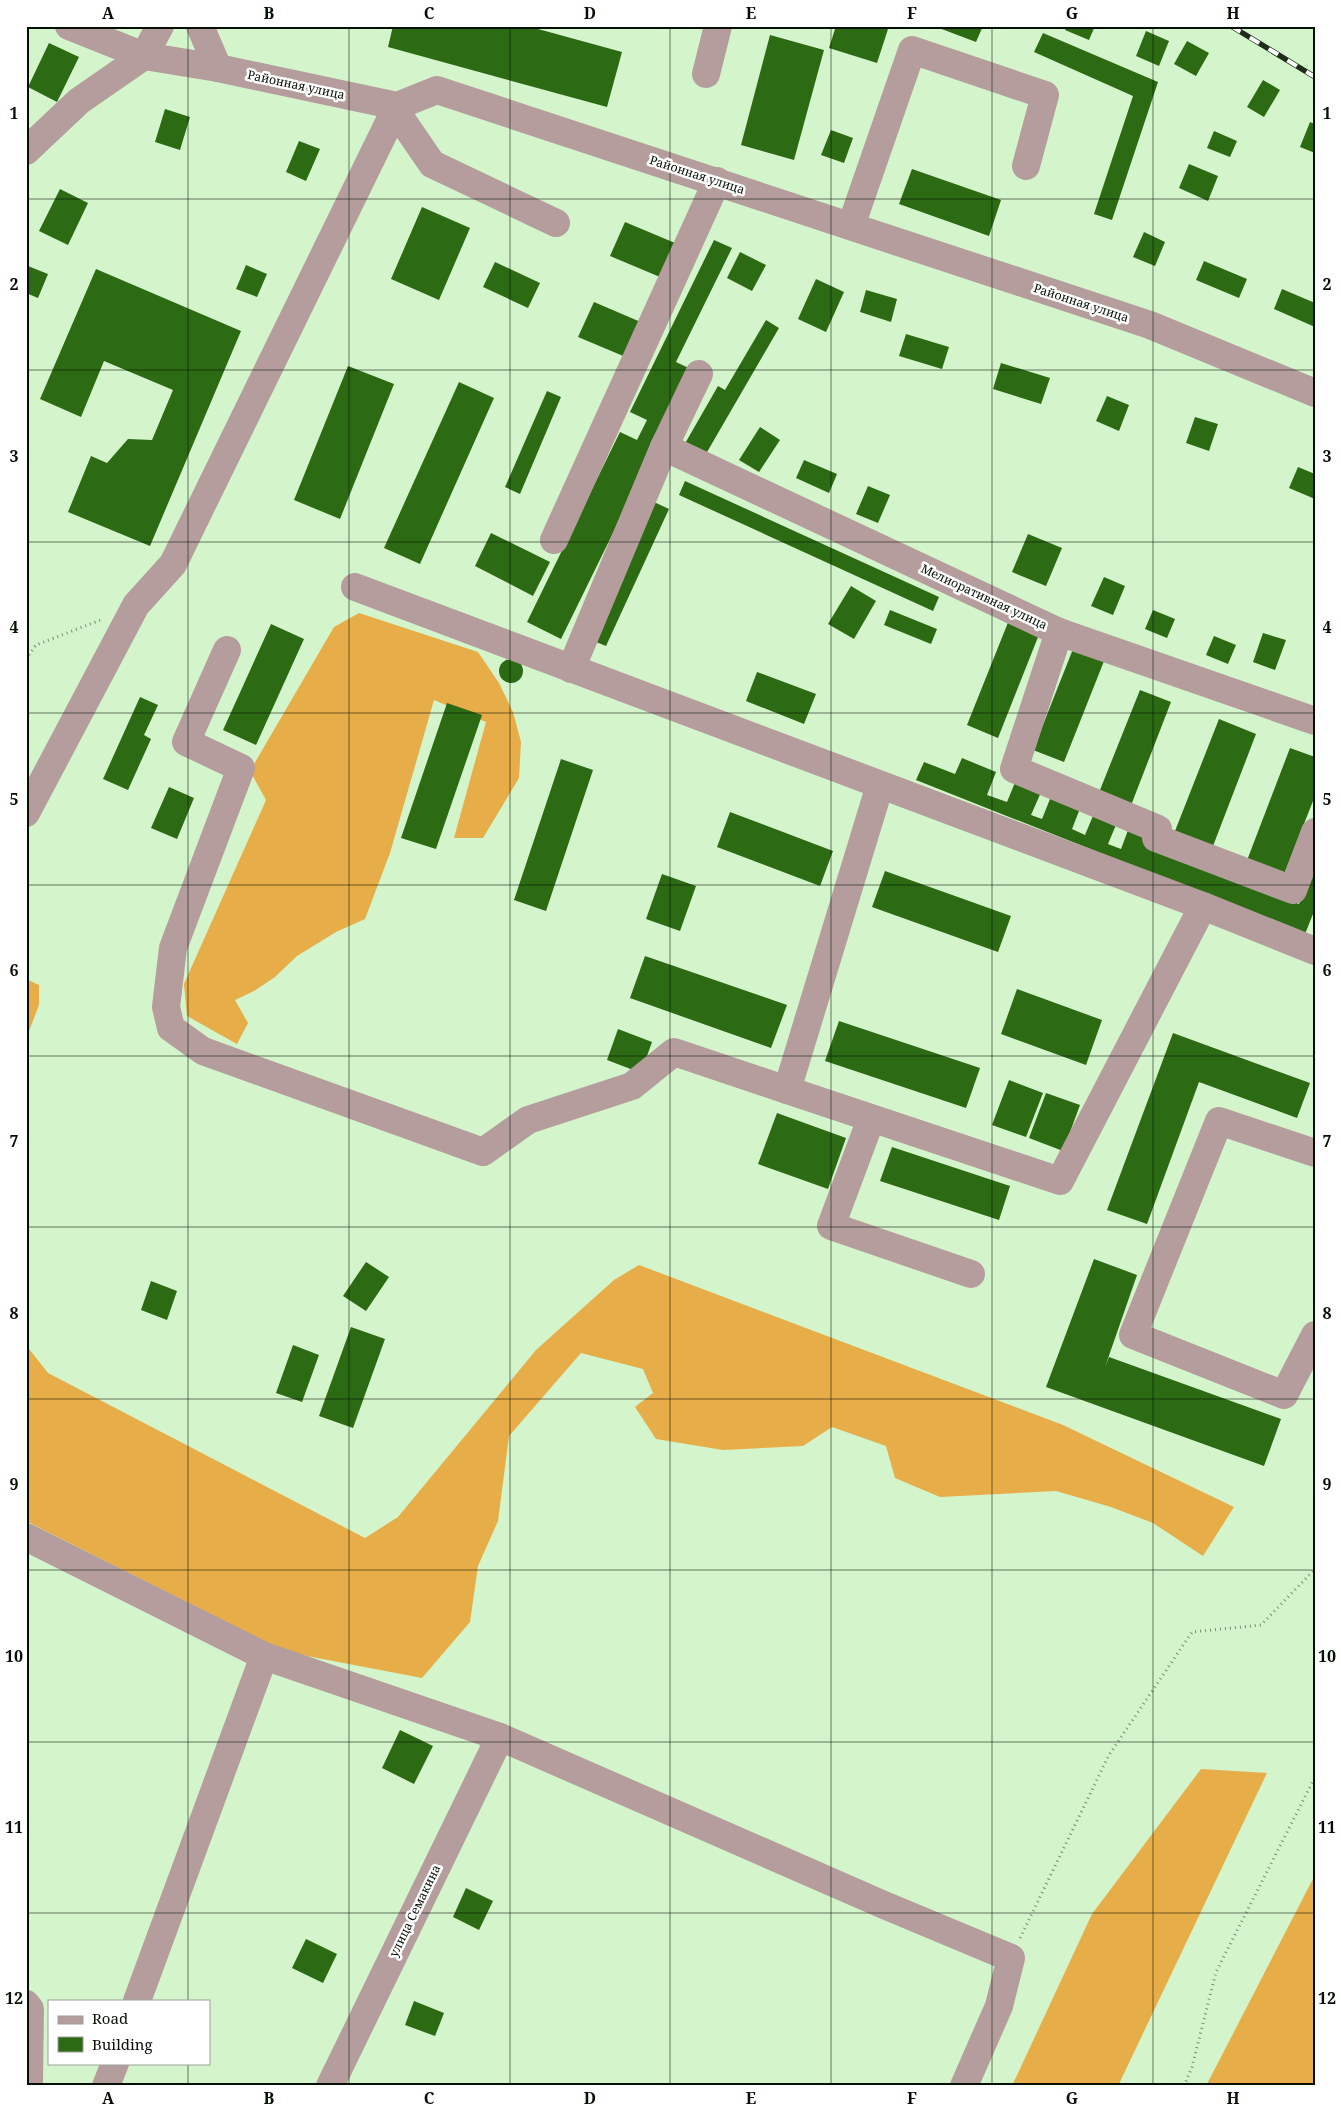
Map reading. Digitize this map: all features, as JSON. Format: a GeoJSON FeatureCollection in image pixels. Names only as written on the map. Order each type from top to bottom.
{"type":"FeatureCollection","features":[{"type":"Feature","properties":{"kind":"street","name":"Районная улица"},"geometry":{"type":"LineString","coordinates":[[69,26],[144,56],[218,68],[396,108],[437,90],[1150,325],[1315,393]]}},
{"type":"Feature","properties":{"kind":"street"},"geometry":{"type":"LineString","coordinates":[[26,151],[79,101],[144,56],[160,26]]}},
{"type":"Feature","properties":{"kind":"street"},"geometry":{"type":"LineString","coordinates":[[200,26],[218,68]]}},
{"type":"Feature","properties":{"kind":"street"},"geometry":{"type":"LineString","coordinates":[[706,74],[718,26]]}},
{"type":"Feature","properties":{"kind":"street"},"geometry":{"type":"LineString","coordinates":[[851,226],[912,50],[1045,95],[1026,166]]}},
{"type":"Feature","properties":{"kind":"street"},"geometry":{"type":"LineString","coordinates":[[396,108],[432,164],[556,223]]}},
{"type":"Feature","properties":{"kind":"street"},"geometry":{"type":"LineString","coordinates":[[26,813],[136,605],[173,564],[396,108]]}},
{"type":"Feature","properties":{"kind":"street"},"geometry":{"type":"LineString","coordinates":[[554,540],[717,181]]}},
{"type":"Feature","properties":{"kind":"street"},"geometry":{"type":"LineString","coordinates":[[571,669],[664,447],[699,374]]}},
{"type":"Feature","properties":{"kind":"street","name":"Мелиоративная улица"},"geometry":{"type":"LineString","coordinates":[[664,447],[1059,632],[1315,721]]}},
{"type":"Feature","properties":{"kind":"street"},"geometry":{"type":"LineString","coordinates":[[356,587],[1202,906],[1315,951]]}},
{"type":"Feature","properties":{"kind":"street"},"geometry":{"type":"LineString","coordinates":[[1059,632],[1014,769],[1158,829],[1156,838],[1293,890],[1315,832]]}},
{"type":"Feature","properties":{"kind":"street"},"geometry":{"type":"LineString","coordinates":[[228,650],[186,742],[242,768],[173,948],[166,1007],[172,1028],[204,1050],[483,1152],[528,1120],[632,1086],[674,1052],[1060,1181],[1202,906]]}},
{"type":"Feature","properties":{"kind":"street"},"geometry":{"type":"LineString","coordinates":[[787,1090],[880,785]]}},
{"type":"Feature","properties":{"kind":"street"},"geometry":{"type":"LineString","coordinates":[[871,1118],[830,1226],[971,1274]]}},
{"type":"Feature","properties":{"kind":"street"},"geometry":{"type":"LineString","coordinates":[[1315,1153],[1219,1121],[1132,1335],[1284,1396],[1315,1335]]}},
{"type":"Feature","properties":{"kind":"street"},"geometry":{"type":"LineString","coordinates":[[26,1537],[264,1656],[500,1736],[884,1905],[1011,1958],[999,2006],[964,2086]]}},
{"type":"Feature","properties":{"kind":"street"},"geometry":{"type":"LineString","coordinates":[[138,2000],[264,1656]]}},
{"type":"Feature","properties":{"kind":"street","name":"улица Семакина"},"geometry":{"type":"LineString","coordinates":[[330,2086],[500,1736]]}},
{"type":"Feature","properties":{"kind":"street"},"geometry":{"type":"LineString","coordinates":[[26,2004],[30,2009],[32,2083]]}},
{"type":"Feature","properties":{"kind":"street"},"geometry":{"type":"LineString","coordinates":[[106,2086],[114,2064]]}},
{"type":"Feature","properties":{"kind":"path"},"geometry":{"type":"LineString","coordinates":[[26,659],[36,645],[136,605]]}},
{"type":"Feature","properties":{"kind":"path"},"geometry":{"type":"LineString","coordinates":[[1011,1958],[1109,1755],[1192,1632],[1261,1625],[1315,1569]]}},
{"type":"Feature","properties":{"kind":"path"},"geometry":{"type":"LineString","coordinates":[[1184,2086],[1192,2068],[1216,1972],[1315,1777]]}},
{"type":"Feature","properties":{"kind":"shaded area"},"geometry":{"type":"Polygon","coordinates":[[[359,613],[478,652],[499,683],[513,712],[521,742],[519,778],[483,838],[454,838],[486,722],[434,700],[390,853],[365,919],[336,932],[297,956],[275,977],[254,991],[235,1000],[248,1023],[237,1044],[187,1016],[184,984],[266,800],[250,771],[334,627],[359,613]]]}},
{"type":"Feature","properties":{"kind":"shaded area"},"geometry":{"type":"Polygon","coordinates":[[[26,979],[39,985],[39,1005],[26,1039],[26,979]]]}},
{"type":"Feature","properties":{"kind":"shaded area"},"geometry":{"type":"Polygon","coordinates":[[[639,1265],[1063,1425],[1234,1507],[1203,1556],[1153,1523],[1111,1507],[1056,1491],[940,1497],[895,1478],[886,1446],[832,1427],[803,1446],[723,1450],[656,1439],[635,1407],[653,1393],[643,1369],[581,1353],[509,1436],[498,1521],[478,1566],[470,1622],[422,1678],[286,1652],[26,1521],[26,1345],[48,1373],[365,1538],[398,1517],[536,1350],[614,1280],[639,1265]]]}},
{"type":"Feature","properties":{"kind":"shaded area"},"geometry":{"type":"Polygon","coordinates":[[[1201,1769],[1267,1773],[1118,2086],[1012,2086],[1092,1914],[1201,1769]]]}},
{"type":"Feature","properties":{"kind":"shaded area"},"geometry":{"type":"Polygon","coordinates":[[[1315,1875],[1315,2086],[1206,2086],[1315,1875]]]}},
{"type":"Feature","properties":{"kind":"building"},"geometry":{"type":"Polygon","coordinates":[[[393,26],[527,26],[622,52],[607,107],[388,47],[393,26]]]}},
{"type":"Feature","properties":{"kind":"building"},"geometry":{"type":"Polygon","coordinates":[[[836,26],[889,26],[877,63],[829,48],[836,26]]]}},
{"type":"Feature","properties":{"kind":"building"},"geometry":{"type":"Polygon","coordinates":[[[939,26],[983,26],[976,42],[939,28],[939,26]]]}},
{"type":"Feature","properties":{"kind":"building"},"geometry":{"type":"Polygon","coordinates":[[[1067,26],[1095,26],[1089,40],[1065,30],[1067,26]]]}},
{"type":"Feature","properties":{"kind":"building"},"geometry":{"type":"Polygon","coordinates":[[[1146,31],[1169,41],[1159,66],[1136,56],[1146,31]]]}},
{"type":"Feature","properties":{"kind":"building"},"geometry":{"type":"Polygon","coordinates":[[[1043,33],[1158,82],[1112,220],[1094,214],[1133,96],[1034,52],[1043,33]]]}},
{"type":"Feature","properties":{"kind":"building"},"geometry":{"type":"Polygon","coordinates":[[[770,35],[824,50],[794,160],[741,145],[770,35]]]}},
{"type":"Feature","properties":{"kind":"building"},"geometry":{"type":"Polygon","coordinates":[[[1187,41],[1209,53],[1196,76],[1174,64],[1187,41]]]}},
{"type":"Feature","properties":{"kind":"building"},"geometry":{"type":"Polygon","coordinates":[[[49,43],[79,57],[57,102],[28,87],[49,43]]]}},
{"type":"Feature","properties":{"kind":"building"},"geometry":{"type":"Polygon","coordinates":[[[1263,80],[1280,90],[1264,117],[1247,107],[1263,80]]]}},
{"type":"Feature","properties":{"kind":"building"},"geometry":{"type":"Polygon","coordinates":[[[165,109],[190,117],[180,150],[155,142],[165,109]]]}},
{"type":"Feature","properties":{"kind":"building"},"geometry":{"type":"Polygon","coordinates":[[[1310,122],[1315,124],[1315,153],[1300,147],[1310,122]]]}},
{"type":"Feature","properties":{"kind":"building"},"geometry":{"type":"Polygon","coordinates":[[[831,130],[853,138],[844,163],[821,155],[831,130]]]}},
{"type":"Feature","properties":{"kind":"building"},"geometry":{"type":"Polygon","coordinates":[[[1214,131],[1237,141],[1230,157],[1207,148],[1214,131]]]}},
{"type":"Feature","properties":{"kind":"building"},"geometry":{"type":"Polygon","coordinates":[[[299,141],[320,149],[306,181],[286,172],[299,141]]]}},
{"type":"Feature","properties":{"kind":"building"},"geometry":{"type":"Polygon","coordinates":[[[1189,164],[1218,176],[1208,201],[1179,188],[1189,164]]]}},
{"type":"Feature","properties":{"kind":"building"},"geometry":{"type":"Polygon","coordinates":[[[912,169],[1001,200],[989,236],[899,204],[912,169]]]}},
{"type":"Feature","properties":{"kind":"building"},"geometry":{"type":"Polygon","coordinates":[[[60,189],[88,203],[68,245],[39,231],[60,189]]]}},
{"type":"Feature","properties":{"kind":"building"},"geometry":{"type":"Polygon","coordinates":[[[422,207],[470,228],[439,300],[391,279],[422,207]]]}},
{"type":"Feature","properties":{"kind":"building"},"geometry":{"type":"Polygon","coordinates":[[[625,222],[675,243],[660,277],[610,256],[625,222]]]}},
{"type":"Feature","properties":{"kind":"building"},"geometry":{"type":"Polygon","coordinates":[[[1144,232],[1165,242],[1155,266],[1133,257],[1144,232]]]}},
{"type":"Feature","properties":{"kind":"building"},"geometry":{"type":"Polygon","coordinates":[[[714,240],[732,248],[676,362],[693,370],[561,639],[527,622],[620,432],[637,440],[647,420],[630,412],[714,240]]]}},
{"type":"Feature","properties":{"kind":"building"},"geometry":{"type":"Polygon","coordinates":[[[740,252],[766,265],[752,291],[727,278],[740,252]]]}},
{"type":"Feature","properties":{"kind":"building"},"geometry":{"type":"Polygon","coordinates":[[[1204,261],[1247,279],[1239,298],[1196,280],[1204,261]]]}},
{"type":"Feature","properties":{"kind":"building"},"geometry":{"type":"Polygon","coordinates":[[[495,262],[540,283],[528,308],[483,287],[495,262]]]}},
{"type":"Feature","properties":{"kind":"building"},"geometry":{"type":"Polygon","coordinates":[[[246,265],[267,274],[257,297],[236,289],[246,265]]]}},
{"type":"Feature","properties":{"kind":"building"},"geometry":{"type":"Polygon","coordinates":[[[28,266],[48,274],[38,298],[26,293],[28,266]]]}},
{"type":"Feature","properties":{"kind":"building"},"geometry":{"type":"Polygon","coordinates":[[[96,269],[241,331],[150,546],[68,512],[91,456],[107,463],[128,439],[152,440],[173,390],[104,361],[81,417],[40,399],[96,269]]]}},
{"type":"Feature","properties":{"kind":"building"},"geometry":{"type":"Polygon","coordinates":[[[816,279],[844,292],[826,332],[798,319],[816,279]]]}},
{"type":"Feature","properties":{"kind":"building"},"geometry":{"type":"Polygon","coordinates":[[[1282,289],[1315,303],[1315,327],[1274,309],[1282,289]]]}},
{"type":"Feature","properties":{"kind":"building"},"geometry":{"type":"Polygon","coordinates":[[[866,290],[897,299],[891,322],[860,312],[866,290]]]}},
{"type":"Feature","properties":{"kind":"building"},"geometry":{"type":"Polygon","coordinates":[[[594,302],[643,323],[628,358],[578,337],[594,302]]]}},
{"type":"Feature","properties":{"kind":"building"},"geometry":{"type":"Polygon","coordinates":[[[766,320],[779,328],[703,459],[683,447],[718,386],[725,390],[766,320]]]}},
{"type":"Feature","properties":{"kind":"building"},"geometry":{"type":"Polygon","coordinates":[[[906,334],[949,347],[942,369],[899,356],[906,334]]]}},
{"type":"Feature","properties":{"kind":"building"},"geometry":{"type":"Polygon","coordinates":[[[1001,363],[1050,378],[1041,404],[993,389],[1001,363]]]}},
{"type":"Feature","properties":{"kind":"building"},"geometry":{"type":"Polygon","coordinates":[[[348,366],[394,384],[340,519],[294,500],[348,366]]]}},
{"type":"Feature","properties":{"kind":"building"},"geometry":{"type":"Polygon","coordinates":[[[459,382],[494,398],[420,564],[384,548],[459,382]]]}},
{"type":"Feature","properties":{"kind":"building"},"geometry":{"type":"Polygon","coordinates":[[[547,391],[561,397],[520,494],[505,487],[547,391]]]}},
{"type":"Feature","properties":{"kind":"building"},"geometry":{"type":"Polygon","coordinates":[[[1107,396],[1129,405],[1119,431],[1096,421],[1107,396]]]}},
{"type":"Feature","properties":{"kind":"building"},"geometry":{"type":"Polygon","coordinates":[[[1195,417],[1218,424],[1209,451],[1186,443],[1195,417]]]}},
{"type":"Feature","properties":{"kind":"building"},"geometry":{"type":"Polygon","coordinates":[[[760,427],[780,440],[759,472],[739,460],[760,427]]]}},
{"type":"Feature","properties":{"kind":"building"},"geometry":{"type":"Polygon","coordinates":[[[804,460],[837,474],[829,493],[796,478],[804,460]]]}},
{"type":"Feature","properties":{"kind":"building"},"geometry":{"type":"Polygon","coordinates":[[[1298,467],[1315,474],[1315,499],[1289,488],[1298,467]]]}},
{"type":"Feature","properties":{"kind":"building"},"geometry":{"type":"Polygon","coordinates":[[[685,481],[939,597],[933,611],[679,495],[685,481]]]}},
{"type":"Feature","properties":{"kind":"building"},"geometry":{"type":"Polygon","coordinates":[[[868,486],[890,495],[878,523],[856,514],[868,486]]]}},
{"type":"Feature","properties":{"kind":"building"},"geometry":{"type":"Polygon","coordinates":[[[654,502],[669,509],[606,646],[591,640],[654,502]]]}},
{"type":"Feature","properties":{"kind":"building"},"geometry":{"type":"Polygon","coordinates":[[[491,533],[550,562],[533,596],[475,566],[491,533]]]}},
{"type":"Feature","properties":{"kind":"building"},"geometry":{"type":"Polygon","coordinates":[[[1028,534],[1062,548],[1046,586],[1012,572],[1028,534]]]}},
{"type":"Feature","properties":{"kind":"building"},"geometry":{"type":"Polygon","coordinates":[[[1104,577],[1125,586],[1113,615],[1091,606],[1104,577]]]}},
{"type":"Feature","properties":{"kind":"building"},"geometry":{"type":"Polygon","coordinates":[[[851,586],[876,601],[854,639],[828,624],[851,586]]]}},
{"type":"Feature","properties":{"kind":"building"},"geometry":{"type":"Polygon","coordinates":[[[890,610],[937,629],[931,644],[884,625],[890,610]]]}},
{"type":"Feature","properties":{"kind":"building"},"geometry":{"type":"Polygon","coordinates":[[[1153,610],[1175,619],[1167,638],[1145,629],[1153,610]]]}},
{"type":"Feature","properties":{"kind":"building"},"geometry":{"type":"Polygon","coordinates":[[[1009,620],[1040,632],[998,738],[967,725],[1009,620]]]}},
{"type":"Feature","properties":{"kind":"building"},"geometry":{"type":"Polygon","coordinates":[[[271,624],[304,639],[256,745],[223,730],[271,624]]]}},
{"type":"Feature","properties":{"kind":"building"},"geometry":{"type":"Polygon","coordinates":[[[1263,633],[1286,640],[1275,670],[1253,662],[1263,633]]]}},
{"type":"Feature","properties":{"kind":"building"},"geometry":{"type":"Polygon","coordinates":[[[1214,636],[1236,645],[1228,664],[1206,655],[1214,636]]]}},
{"type":"Feature","properties":{"kind":"building"},"geometry":{"type":"Polygon","coordinates":[[[1075,644],[1106,656],[1064,762],[1033,750],[1075,644]]]}},
{"type":"Feature","properties":{"kind":"building"},"geometry":{"type":"Polygon","coordinates":[[[511,659],[516,660],[522,666],[522,676],[516,682],[511,683],[506,682],[500,676],[499,671],[500,666],[506,660],[511,659]]]}},
{"type":"Feature","properties":{"kind":"building"},"geometry":{"type":"Polygon","coordinates":[[[757,672],[816,694],[804,724],[746,701],[757,672]]]}},
{"type":"Feature","properties":{"kind":"building"},"geometry":{"type":"Polygon","coordinates":[[[1140,690],[1171,702],[1130,808],[1098,795],[1140,690]]]}},
{"type":"Feature","properties":{"kind":"building"},"geometry":{"type":"Polygon","coordinates":[[[140,697],[158,705],[144,735],[151,739],[128,790],[103,779],[140,697]]]}},
{"type":"Feature","properties":{"kind":"building"},"geometry":{"type":"Polygon","coordinates":[[[447,703],[482,715],[436,849],[401,838],[447,703]]]}},
{"type":"Feature","properties":{"kind":"building"},"geometry":{"type":"Polygon","coordinates":[[[1219,719],[1256,734],[1213,846],[1175,831],[1219,719]]]}},
{"type":"Feature","properties":{"kind":"building"},"geometry":{"type":"Polygon","coordinates":[[[1290,748],[1315,757],[1315,796],[1283,877],[1246,863],[1290,748]]]}},
{"type":"Feature","properties":{"kind":"building"},"geometry":{"type":"Polygon","coordinates":[[[962,758],[996,772],[987,795],[1007,802],[1016,780],[1042,790],[1031,815],[1042,819],[1052,794],[1081,806],[1072,829],[1085,835],[1095,811],[1118,820],[1108,844],[1121,849],[1130,825],[1149,832],[1145,842],[1299,904],[1315,864],[1315,909],[1305,934],[916,780],[924,762],[955,774],[962,758]]]}},
{"type":"Feature","properties":{"kind":"building"},"geometry":{"type":"Polygon","coordinates":[[[561,759],[593,770],[546,911],[514,900],[561,759]]]}},
{"type":"Feature","properties":{"kind":"building"},"geometry":{"type":"Polygon","coordinates":[[[169,787],[194,798],[177,839],[151,828],[169,787]]]}},
{"type":"Feature","properties":{"kind":"building"},"geometry":{"type":"Polygon","coordinates":[[[730,812],[833,851],[820,886],[717,847],[730,812]]]}},
{"type":"Feature","properties":{"kind":"building"},"geometry":{"type":"Polygon","coordinates":[[[885,871],[1011,916],[998,952],[872,907],[885,871]]]}},
{"type":"Feature","properties":{"kind":"building"},"geometry":{"type":"Polygon","coordinates":[[[662,874],[696,886],[680,931],[646,919],[662,874]]]}},
{"type":"Feature","properties":{"kind":"building"},"geometry":{"type":"Polygon","coordinates":[[[645,956],[787,1005],[771,1048],[630,998],[645,956]]]}},
{"type":"Feature","properties":{"kind":"building"},"geometry":{"type":"Polygon","coordinates":[[[1017,989],[1102,1020],[1086,1065],[1001,1034],[1017,989]]]}},
{"type":"Feature","properties":{"kind":"building"},"geometry":{"type":"Polygon","coordinates":[[[839,1021],[980,1068],[966,1108],[825,1061],[839,1021]]]}},
{"type":"Feature","properties":{"kind":"building"},"geometry":{"type":"Polygon","coordinates":[[[618,1029],[652,1042],[641,1073],[607,1060],[618,1029]]]}},
{"type":"Feature","properties":{"kind":"building"},"geometry":{"type":"Polygon","coordinates":[[[1173,1033],[1310,1083],[1297,1118],[1199,1082],[1147,1224],[1107,1210],[1173,1033]]]}},
{"type":"Feature","properties":{"kind":"building"},"geometry":{"type":"Polygon","coordinates":[[[1009,1080],[1043,1093],[1026,1137],[992,1125],[1009,1080]]]}},
{"type":"Feature","properties":{"kind":"building"},"geometry":{"type":"Polygon","coordinates":[[[1046,1093],[1080,1105],[1063,1151],[1029,1138],[1046,1093]]]}},
{"type":"Feature","properties":{"kind":"building"},"geometry":{"type":"Polygon","coordinates":[[[777,1113],[846,1138],[828,1189],[758,1164],[777,1113]]]}},
{"type":"Feature","properties":{"kind":"building"},"geometry":{"type":"Polygon","coordinates":[[[892,1147],[1010,1186],[999,1220],[880,1181],[892,1147]]]}},
{"type":"Feature","properties":{"kind":"building"},"geometry":{"type":"Polygon","coordinates":[[[1094,1259],[1137,1275],[1105,1367],[1109,1357],[1281,1419],[1264,1466],[1046,1387],[1094,1259]]]}},
{"type":"Feature","properties":{"kind":"building"},"geometry":{"type":"Polygon","coordinates":[[[366,1262],[389,1277],[366,1311],[343,1296],[366,1262]]]}},
{"type":"Feature","properties":{"kind":"building"},"geometry":{"type":"Polygon","coordinates":[[[151,1281],[177,1291],[167,1320],[141,1310],[151,1281]]]}},
{"type":"Feature","properties":{"kind":"building"},"geometry":{"type":"Polygon","coordinates":[[[351,1327],[385,1339],[353,1428],[319,1416],[351,1327]]]}},
{"type":"Feature","properties":{"kind":"building"},"geometry":{"type":"Polygon","coordinates":[[[293,1345],[319,1355],[302,1402],[276,1393],[293,1345]]]}},
{"type":"Feature","properties":{"kind":"building"},"geometry":{"type":"Polygon","coordinates":[[[400,1730],[433,1746],[414,1784],[382,1768],[400,1730]]]}},
{"type":"Feature","properties":{"kind":"building"},"geometry":{"type":"Polygon","coordinates":[[[466,1888],[493,1901],[479,1930],[453,1917],[466,1888]]]}},
{"type":"Feature","properties":{"kind":"building"},"geometry":{"type":"Polygon","coordinates":[[[306,1939],[337,1954],[323,1983],[292,1968],[306,1939]]]}},
{"type":"Feature","properties":{"kind":"building"},"geometry":{"type":"Polygon","coordinates":[[[414,2001],[444,2013],[435,2036],[405,2025],[414,2001]]]}},
{"type":"Feature","properties":{"kind":"railway"},"geometry":{"type":"LineString","coordinates":[[1231,26],[1315,77]]}}]}
